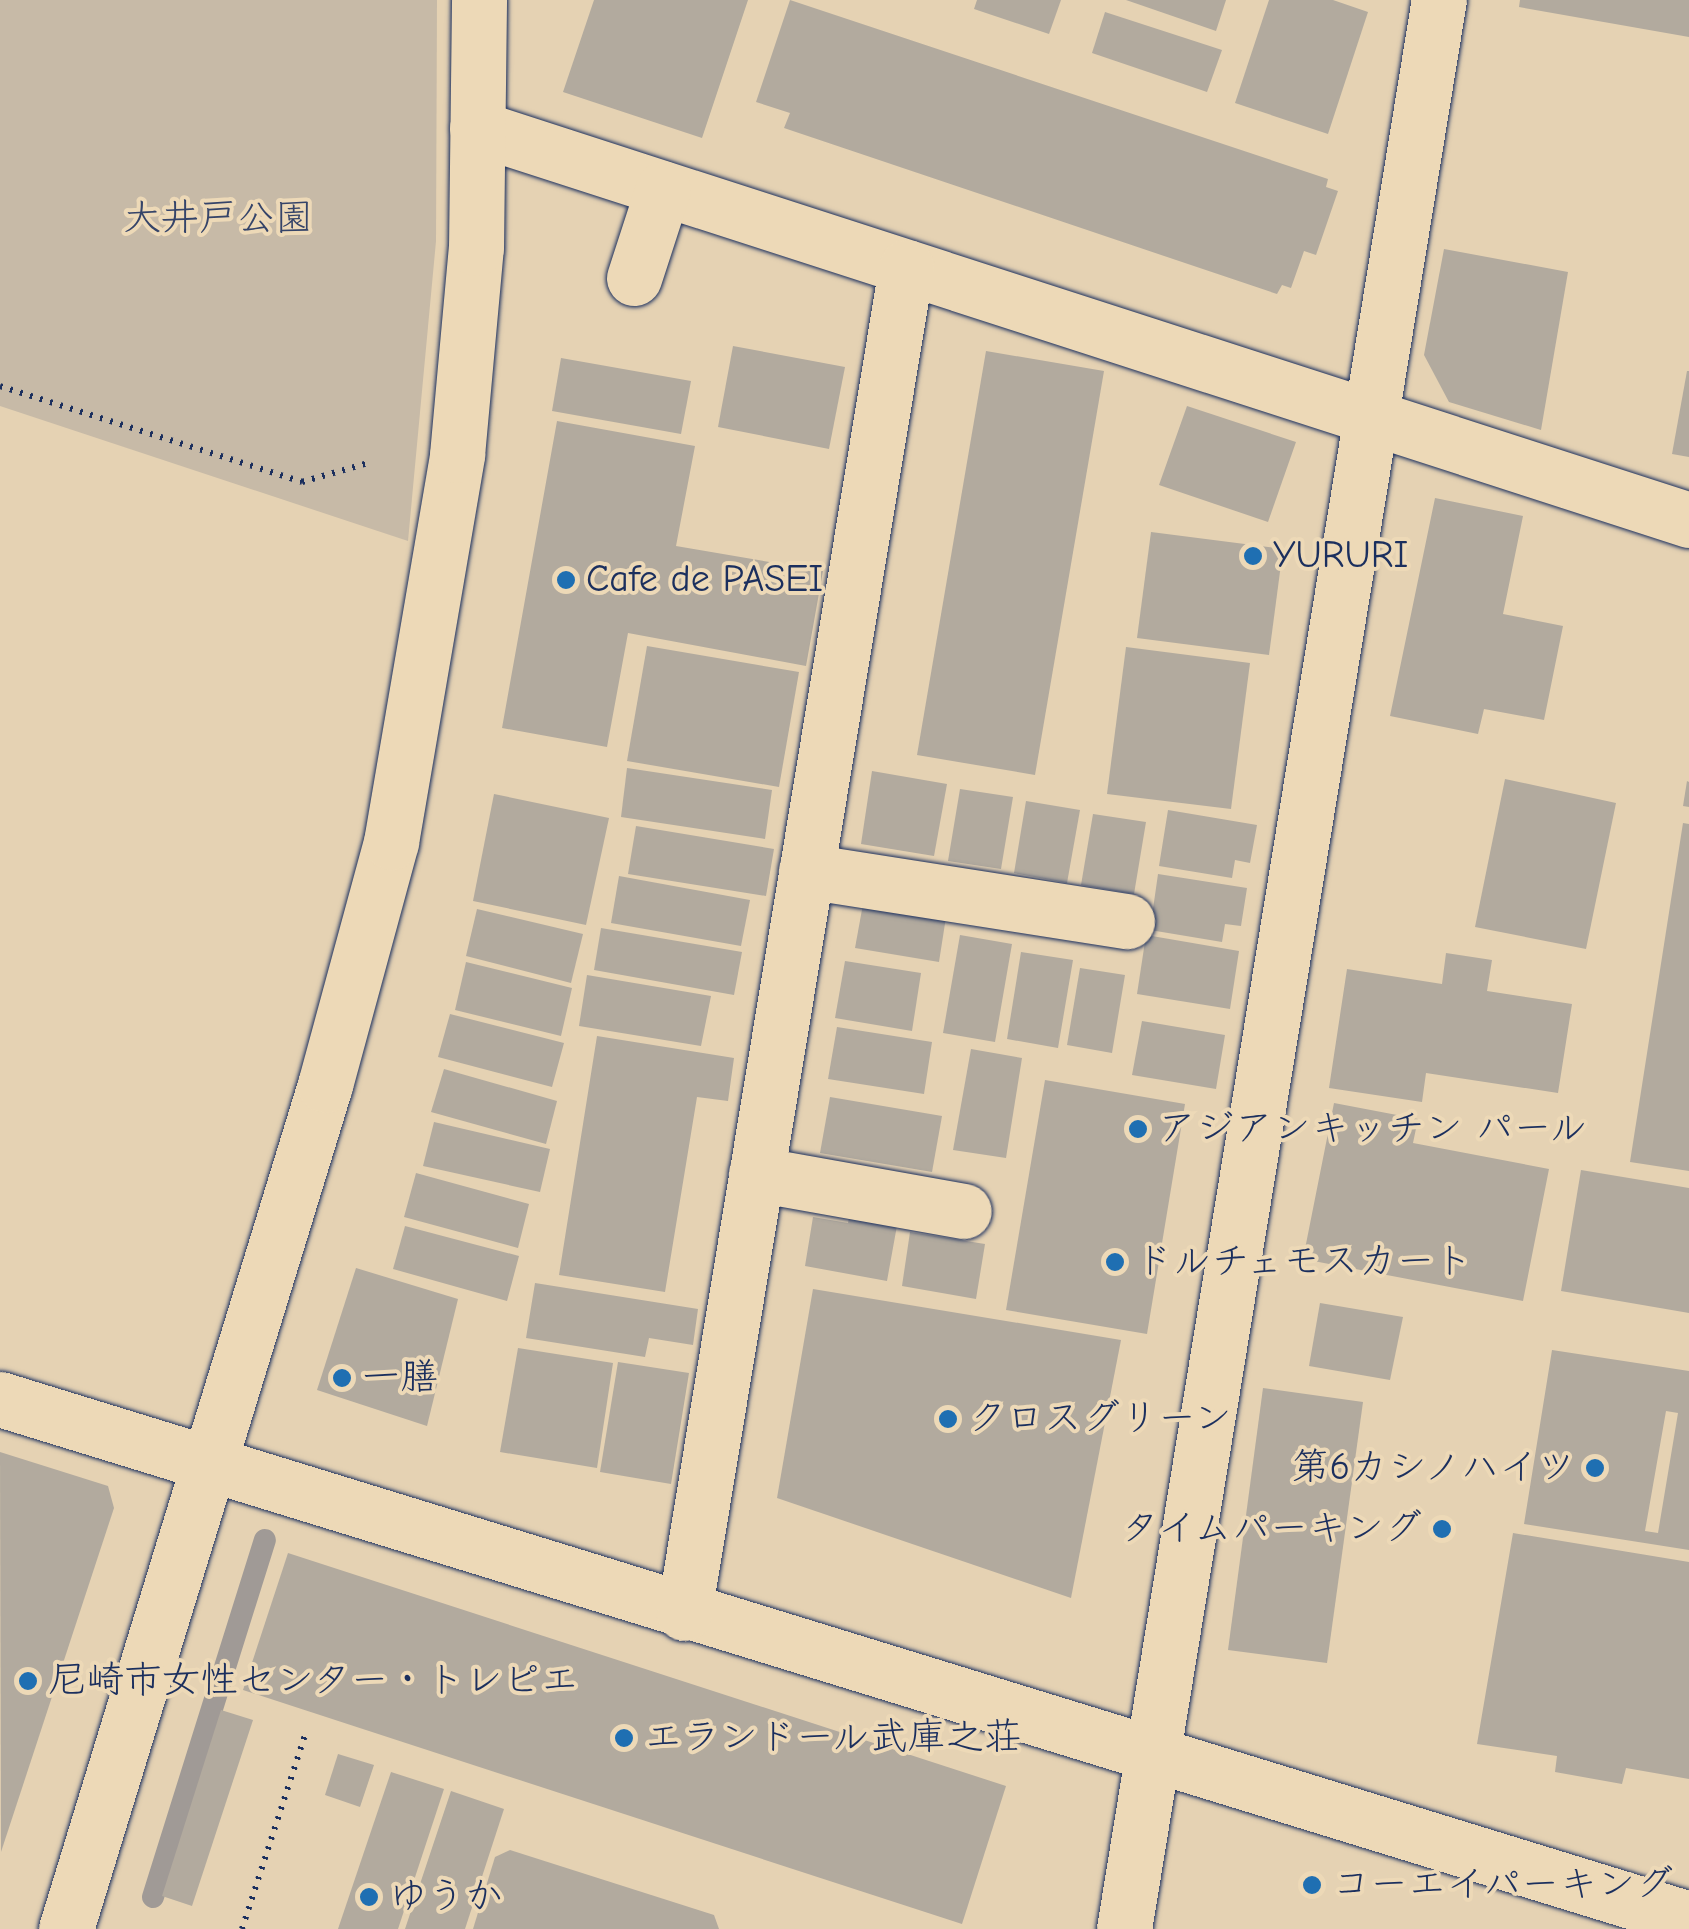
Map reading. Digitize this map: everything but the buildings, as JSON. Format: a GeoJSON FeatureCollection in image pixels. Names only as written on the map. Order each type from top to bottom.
{"type":"FeatureCollection","features":[{"type":"Feature","properties":{"kind":"street"},"geometry":{"type":"LineString","coordinates":[[66,1929],[324,1086],[391,842],[458,455],[476,248],[479,0]]}},
{"type":"Feature","properties":{"kind":"street"},"geometry":{"type":"LineString","coordinates":[[1124,1929],[1439,0]]}},
{"type":"Feature","properties":{"kind":"street"},"geometry":{"type":"LineString","coordinates":[[477,128],[1689,520]]}},
{"type":"Feature","properties":{"kind":"street"},"geometry":{"type":"LineString","coordinates":[[634,278],[664,189]]}},
{"type":"Feature","properties":{"kind":"street"},"geometry":{"type":"LineString","coordinates":[[684,1613],[906,267]]}},
{"type":"Feature","properties":{"kind":"street"},"geometry":{"type":"LineString","coordinates":[[806,871],[1126,921]]}},
{"type":"Feature","properties":{"kind":"street"},"geometry":{"type":"LineString","coordinates":[[756,1174],[964,1212]]}},
{"type":"Feature","properties":{"kind":"street"},"geometry":{"type":"LineString","coordinates":[[0,1399],[1149,1758],[1689,1920]]}},
{"type":"Feature","properties":{"kind":"path"},"geometry":{"type":"LineString","coordinates":[[0,386],[302,482],[368,463]]}},
{"type":"Feature","properties":{"kind":"path"},"geometry":{"type":"LineString","coordinates":[[242,1929],[305,1735]]}},
{"type":"Feature","properties":{"kind":"green space","name":"大井戸公園"},"geometry":{"type":"Polygon","coordinates":[[[0,0],[437,0],[436,241],[408,541],[0,406],[0,0]]]}},
{"type":"Feature","properties":{"kind":"waterway"},"geometry":{"type":"LineString","coordinates":[[153,1897],[265,1540]]}},
{"type":"Feature","properties":{"kind":"place","name":"YURURI"},"geometry":{"type":"Point","coordinates":[1253,556]}},
{"type":"Feature","properties":{"kind":"place","name":"Cafe de PASEI"},"geometry":{"type":"Point","coordinates":[566,580]}},
{"type":"Feature","properties":{"kind":"place","name":"アジアンキッチン パール"},"geometry":{"type":"Point","coordinates":[1138,1129]}},
{"type":"Feature","properties":{"kind":"place","name":"ドルチェモスカート"},"geometry":{"type":"Point","coordinates":[1115,1262]}},
{"type":"Feature","properties":{"kind":"place","name":"一膳"},"geometry":{"type":"Point","coordinates":[342,1378]}},
{"type":"Feature","properties":{"kind":"place","name":"クロスグリーン"},"geometry":{"type":"Point","coordinates":[948,1419]}},
{"type":"Feature","properties":{"kind":"place","name":"第6カシノハイツ"},"geometry":{"type":"Point","coordinates":[1595,1468]}},
{"type":"Feature","properties":{"kind":"place","name":"タイムパーキング"},"geometry":{"type":"Point","coordinates":[1442,1529]}},
{"type":"Feature","properties":{"kind":"place","name":"尼崎市女性センター・トレピエ"},"geometry":{"type":"Point","coordinates":[28,1681]}},
{"type":"Feature","properties":{"kind":"place","name":"エランドール武庫之荘"},"geometry":{"type":"Point","coordinates":[624,1738]}},
{"type":"Feature","properties":{"kind":"place","name":"コーエイパーキング"},"geometry":{"type":"Point","coordinates":[1312,1885]}},
{"type":"Feature","properties":{"kind":"place","name":"ゆうか"},"geometry":{"type":"Point","coordinates":[369,1897]}}]}
